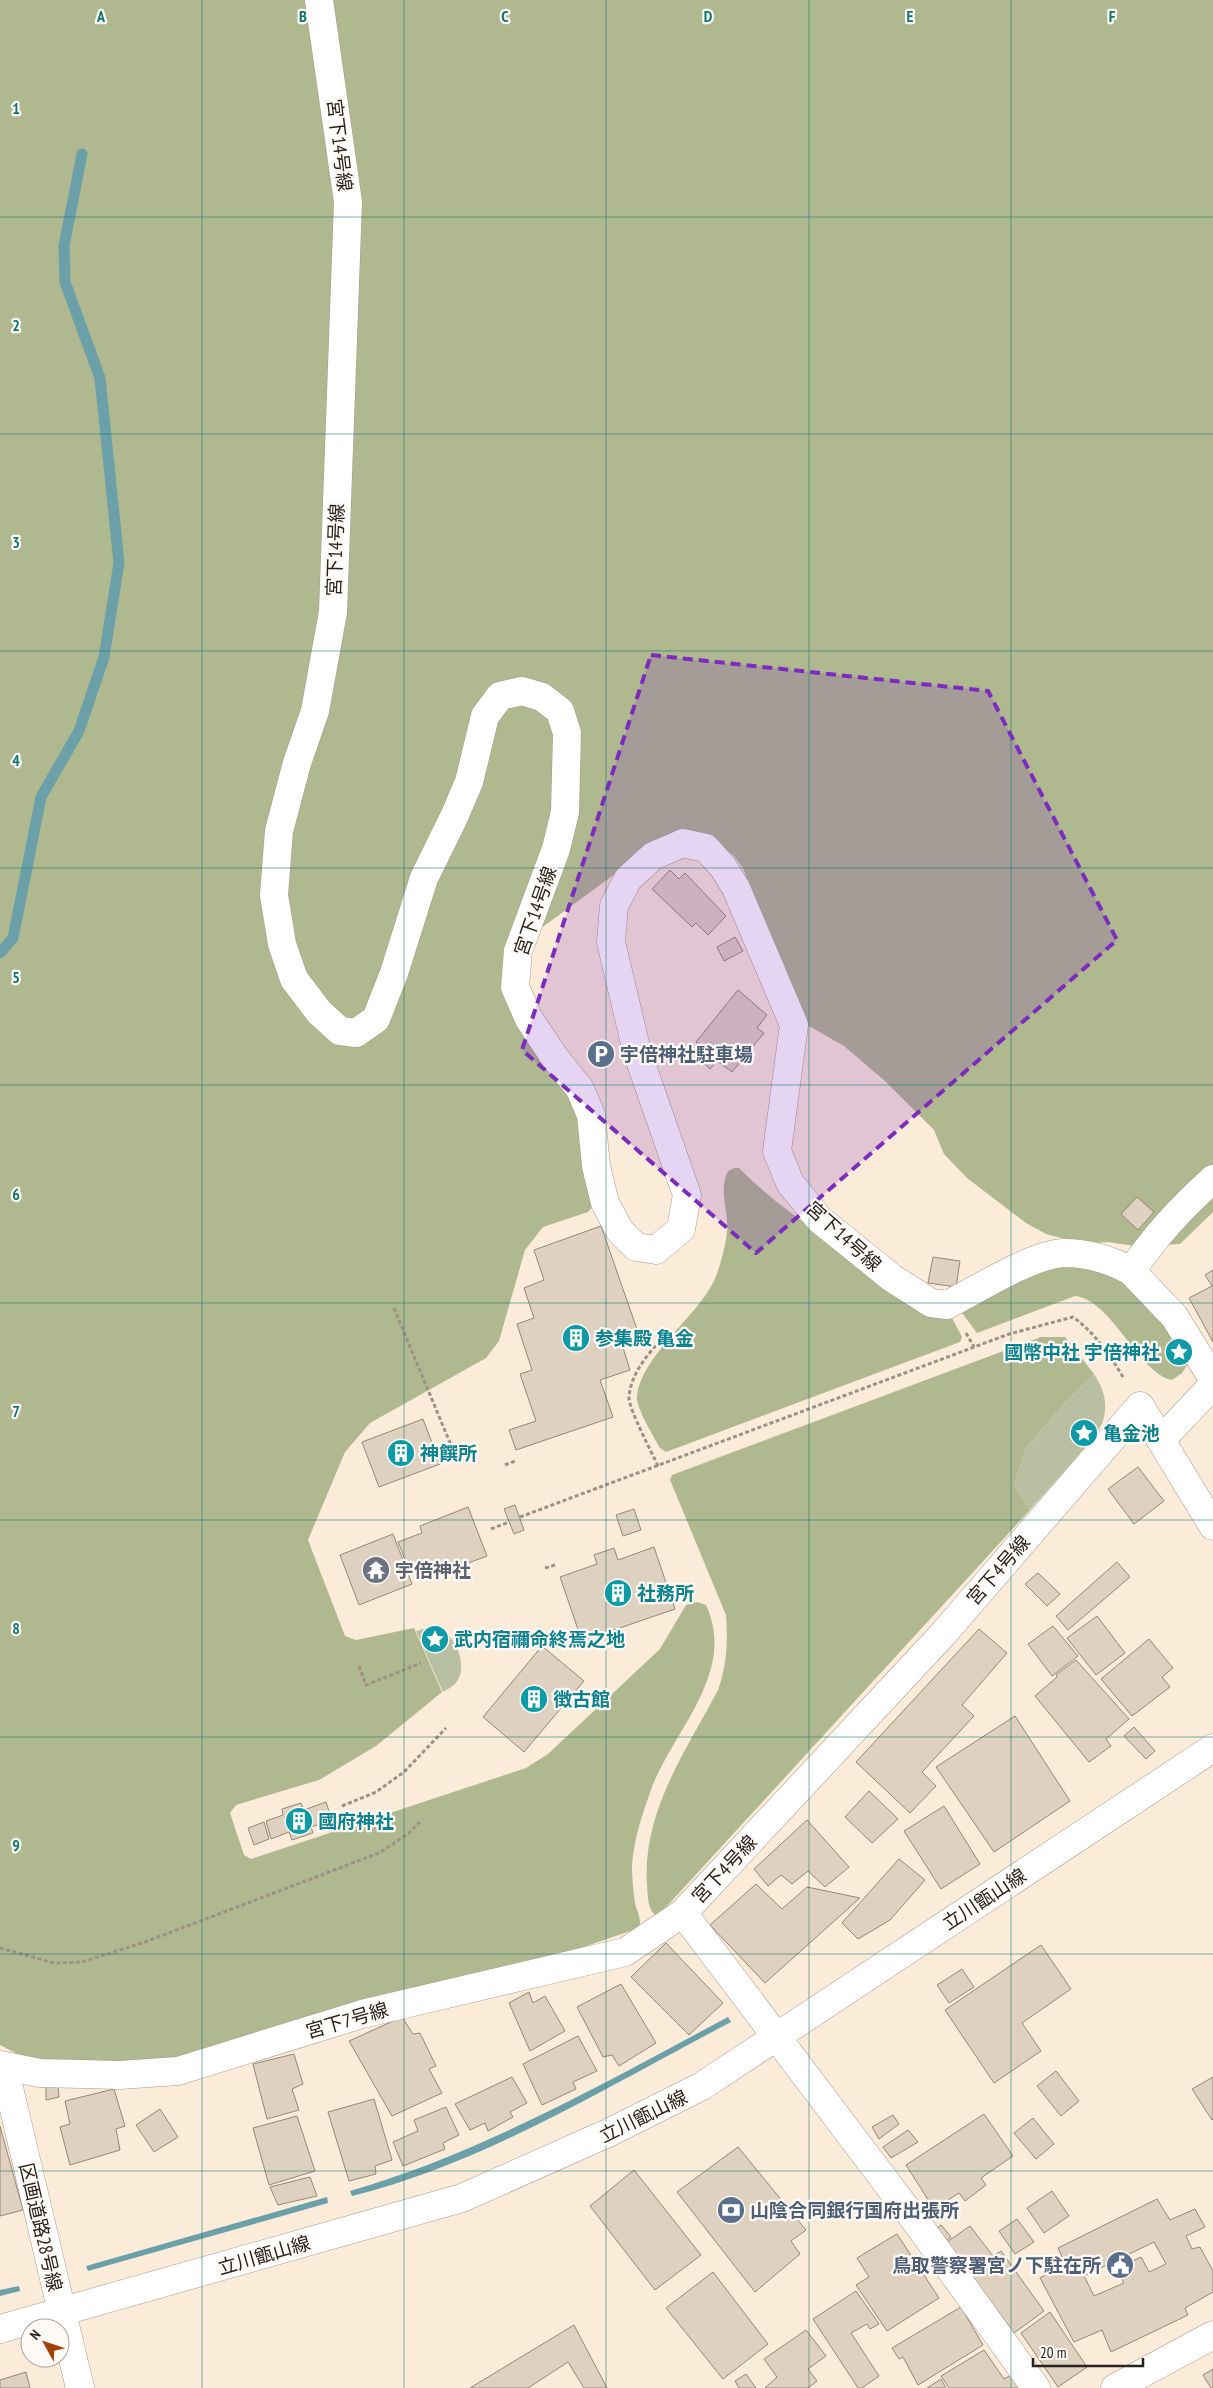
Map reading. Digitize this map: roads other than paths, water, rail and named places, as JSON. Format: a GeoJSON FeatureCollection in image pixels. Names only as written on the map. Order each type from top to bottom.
{"type":"FeatureCollection","features":[{"type":"Feature","properties":{"kind":"street","name":"宮下14号線"},"geometry":{"type":"LineString","coordinates":[[319,0],[348,202],[333,612],[315,711],[297,763],[279,831],[274,896],[282,944],[294,979],[319,1012],[340,1031],[356,1033],[376,1019],[394,973],[424,878],[469,782],[485,716],[500,696],[522,691],[542,697],[560,712],[567,734],[565,812],[556,849],[518,951],[515,987],[530,1019],[555,1058],[580,1089],[591,1115],[596,1166],[604,1203],[620,1231],[636,1248],[656,1250],[682,1229],[687,1196],[637,1052],[611,942],[614,906],[628,879],[653,856],[683,842],[706,848],[723,867],[736,888],[794,1025],[777,1151],[790,1183],[819,1219],[892,1278],[931,1303],[947,1305],[1035,1260],[1062,1253],[1089,1255],[1131,1271],[1174,1316],[1213,1379]]}},
{"type":"Feature","properties":{"kind":"street"},"geometry":{"type":"LineString","coordinates":[[1131,1271],[1156,1235],[1175,1214],[1213,1179]]}},
{"type":"Feature","properties":{"kind":"street"},"geometry":{"type":"LineString","coordinates":[[1213,1385],[1161,1440],[1213,1526]]}},
{"type":"Feature","properties":{"kind":"street","name":"宮下4号線"},"geometry":{"type":"LineString","coordinates":[[1036,2388],[922,2231],[683,1913],[944,1633],[1140,1406],[1161,1440]]}},
{"type":"Feature","properties":{"kind":"street","name":"立川甑山線"},"geometry":{"type":"LineString","coordinates":[[0,2329],[462,2198],[608,2134],[702,2086],[1213,1748]]}},
{"type":"Feature","properties":{"kind":"street","name":"宮下7号線"},"geometry":{"type":"LineString","coordinates":[[0,2066],[40,2072],[120,2075],[178,2071],[362,2014],[624,1952],[683,1913]]}},
{"type":"Feature","properties":{"kind":"street","name":"区画道路28号線"},"geometry":{"type":"LineString","coordinates":[[0,2066],[9,2088],[80,2388]]}},
{"type":"Feature","properties":{"kind":"street"},"geometry":{"type":"LineString","coordinates":[[1115,2388],[1213,2335]]}},
{"type":"Feature","properties":{"kind":"water"},"geometry":{"type":"Polygon","coordinates":[[[728,2017],[731,2022],[593,2096],[498,2143],[402,2182],[352,2196],[350,2191],[400,2175],[448,2156],[544,2114],[728,2017]]]}},
{"type":"Feature","properties":{"kind":"water"},"geometry":{"type":"Polygon","coordinates":[[[327,2197],[328,2203],[88,2271],[86,2266],[327,2197]]]}},
{"type":"Feature","properties":{"kind":"water"},"geometry":{"type":"Polygon","coordinates":[[[19,2286],[20,2291],[0,2296],[0,2290],[19,2286]]]}},
{"type":"Feature","properties":{"kind":"waterway"},"geometry":{"type":"LineString","coordinates":[[0,953],[13,938],[41,797],[79,731],[104,657],[119,563],[100,378],[65,282],[64,246],[82,154]]}},
{"type":"Feature","properties":{"kind":"place","name":"宇倍神社駐車場"},"geometry":{"type":"Point","coordinates":[601,1054]}},
{"type":"Feature","properties":{"kind":"place","name":"参集殿 亀金"},"geometry":{"type":"Point","coordinates":[576,1338]}},
{"type":"Feature","properties":{"kind":"place","name":"國幣中社 宇倍神社"},"geometry":{"type":"Point","coordinates":[1179,1352]}},
{"type":"Feature","properties":{"kind":"place","name":"亀金池"},"geometry":{"type":"Point","coordinates":[1084,1433]}},
{"type":"Feature","properties":{"kind":"place","name":"神饌所"},"geometry":{"type":"Point","coordinates":[401,1453]}},
{"type":"Feature","properties":{"kind":"place","name":"宇倍神社"},"geometry":{"type":"Point","coordinates":[376,1570]}},
{"type":"Feature","properties":{"kind":"place","name":"社務所"},"geometry":{"type":"Point","coordinates":[618,1593]}},
{"type":"Feature","properties":{"kind":"place","name":"武内宿禰命終焉之地"},"geometry":{"type":"Point","coordinates":[435,1639]}},
{"type":"Feature","properties":{"kind":"place","name":"徴古館"},"geometry":{"type":"Point","coordinates":[534,1699]}},
{"type":"Feature","properties":{"kind":"place","name":"國府神社"},"geometry":{"type":"Point","coordinates":[299,1821]}},
{"type":"Feature","properties":{"kind":"place","name":"山陰合同銀行国府出張所"},"geometry":{"type":"Point","coordinates":[731,2210]}},
{"type":"Feature","properties":{"kind":"place","name":"鳥取警察署宮ノ下駐在所"},"geometry":{"type":"Point","coordinates":[1120,2265]}}]}
